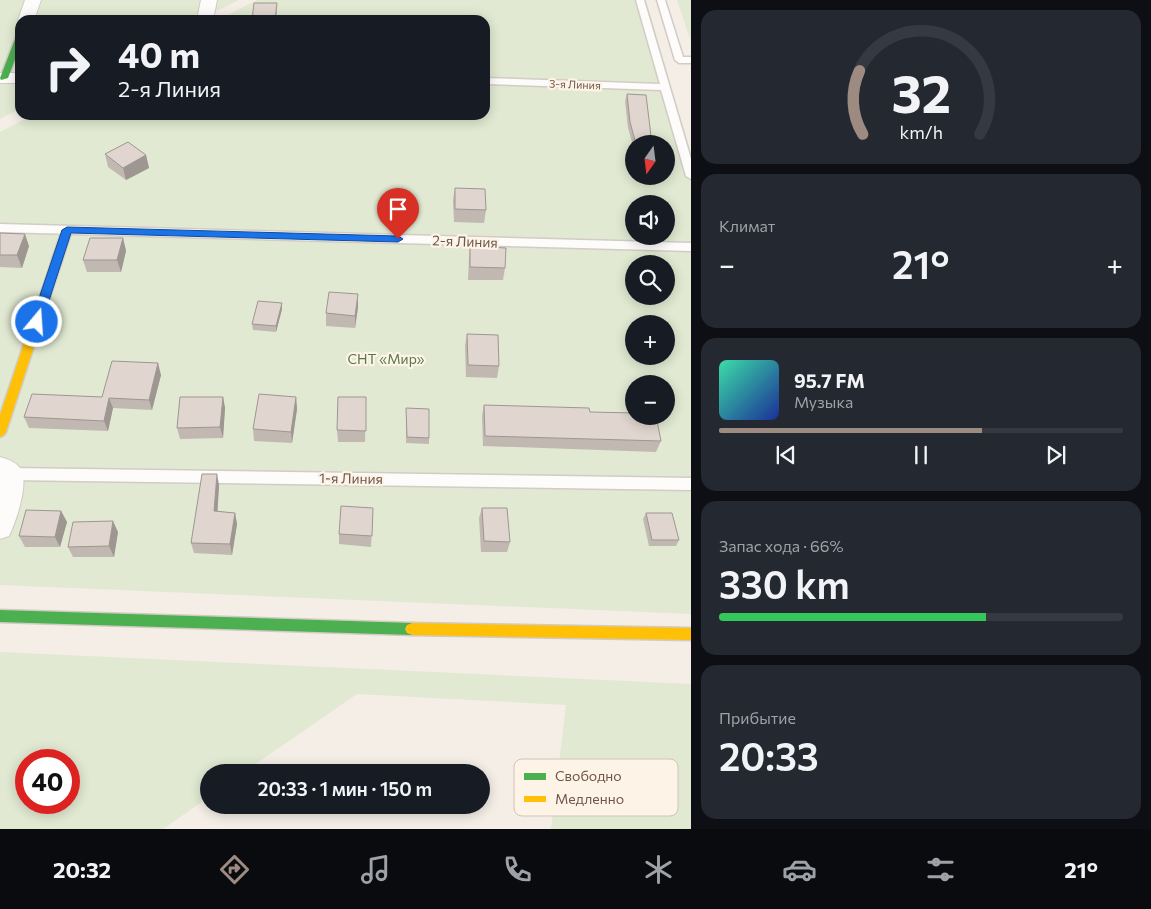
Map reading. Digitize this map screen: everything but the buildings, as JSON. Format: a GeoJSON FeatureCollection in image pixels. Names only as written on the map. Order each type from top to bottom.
{"type":"FeatureCollection","features":[{"type":"Feature","properties":{"kind":"street"},"geometry":{"type":"LineString","coordinates":[[28,15],[34,0]]}},
{"type":"Feature","properties":{"kind":"street"},"geometry":{"type":"LineString","coordinates":[[206,15],[209,0]]}},
{"type":"Feature","properties":{"kind":"street"},"geometry":{"type":"LineString","coordinates":[[8,78],[15,54]]}},
{"type":"Feature","properties":{"kind":"street"},"geometry":{"type":"LineString","coordinates":[[0,432],[67,230]]}},
{"type":"Feature","properties":{"kind":"street"},"geometry":{"type":"LineString","coordinates":[[0,528],[11,488],[5,470]]}},
{"type":"Feature","properties":{"kind":"street"},"geometry":{"type":"LineString","coordinates":[[0,616],[489,632],[691,634]]}},
{"type":"Feature","properties":{"kind":"lane"},"geometry":{"type":"LineString","coordinates":[[640,0],[691,176]]}},
{"type":"Feature","properties":{"kind":"lane"},"geometry":{"type":"LineString","coordinates":[[661,0],[679,60],[691,60]]}},
{"type":"Feature","properties":{"kind":"lane","name":"3-я Линия"},"geometry":{"type":"LineString","coordinates":[[490,81],[665,87]]}},
{"type":"Feature","properties":{"kind":"lane","name":"2-я Линия"},"geometry":{"type":"LineString","coordinates":[[0,228],[691,247]]}},
{"type":"Feature","properties":{"kind":"lane","name":"1-я Линия"},"geometry":{"type":"LineString","coordinates":[[5,470],[691,484]]}},
{"type":"Feature","properties":{"kind":"green space"},"geometry":{"type":"Polygon","coordinates":[[[0,0],[239,0],[208,15],[15,15],[15,112],[0,119],[0,0]]]}},
{"type":"Feature","properties":{"kind":"green space","name":"СНТ «Мир»"},"geometry":{"type":"Polygon","coordinates":[[[257,0],[646,0],[691,153],[691,614],[0,585],[0,132],[23,120],[490,120],[490,15],[228,15],[257,0]]]}},
{"type":"Feature","properties":{"kind":"green space"},"geometry":{"type":"Polygon","coordinates":[[[677,0],[691,0],[691,42],[677,0]]]}},
{"type":"Feature","properties":{"kind":"green space"},"geometry":{"type":"Polygon","coordinates":[[[0,652],[691,684],[691,829],[551,829],[553,816],[678,816],[678,759],[559,759],[566,705],[357,694],[256,764],[200,764],[200,803],[163,829],[0,829],[0,652]]]}},
{"type":"Feature","properties":{"kind":"traffic: fast"},"geometry":{"type":"LineString","coordinates":[[4,78],[15,49]]}},
{"type":"Feature","properties":{"kind":"traffic: fast"},"geometry":{"type":"LineString","coordinates":[[0,616],[412,629]]}},
{"type":"Feature","properties":{"kind":"traffic: slow"},"geometry":{"type":"LineString","coordinates":[[0,432],[67,230]]}},
{"type":"Feature","properties":{"kind":"traffic: slow"},"geometry":{"type":"LineString","coordinates":[[412,629],[691,634]]}},
{"type":"Feature","properties":{"kind":"route"},"geometry":{"type":"LineString","coordinates":[[37,322],[67,230],[398,239]]}}]}
